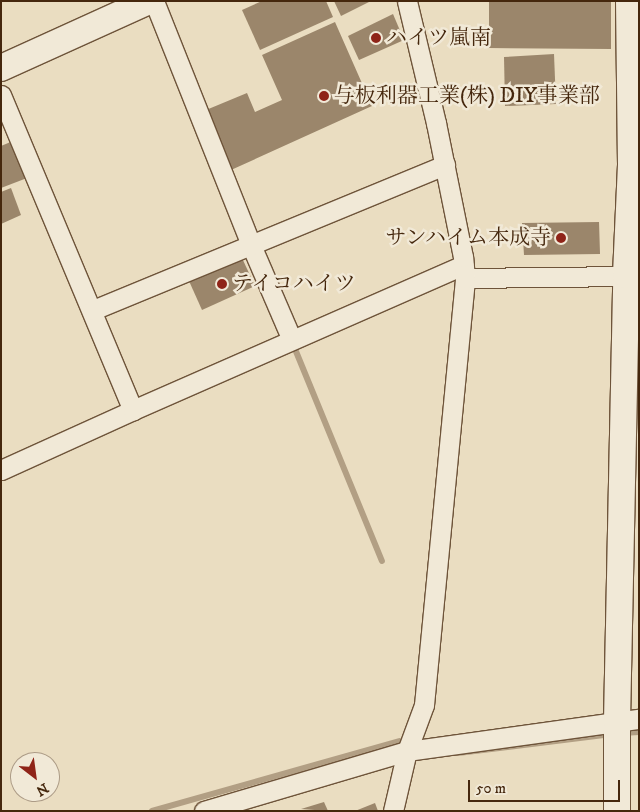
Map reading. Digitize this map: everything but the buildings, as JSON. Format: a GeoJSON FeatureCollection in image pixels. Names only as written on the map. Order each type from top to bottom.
{"type":"FeatureCollection","features":[{"type":"Feature","properties":{"kind":"street"},"geometry":{"type":"LineString","coordinates":[[1,68],[150,1]]}},
{"type":"Feature","properties":{"kind":"street"},"geometry":{"type":"LineString","coordinates":[[154,1],[252,246],[292,340]]}},
{"type":"Feature","properties":{"kind":"street"},"geometry":{"type":"LineString","coordinates":[[393,811],[407,751],[424,705],[464,272],[445,165],[407,1]]}},
{"type":"Feature","properties":{"kind":"street"},"geometry":{"type":"LineString","coordinates":[[617,811],[628,720],[632,276],[635,164],[629,1]]}},
{"type":"Feature","properties":{"kind":"street"},"geometry":{"type":"LineString","coordinates":[[1,95],[93,310],[133,410]]}},
{"type":"Feature","properties":{"kind":"street"},"geometry":{"type":"LineString","coordinates":[[93,310],[445,165]]}},
{"type":"Feature","properties":{"kind":"street"},"geometry":{"type":"LineString","coordinates":[[1,470],[292,340],[464,272],[632,276]]}},
{"type":"Feature","properties":{"kind":"street"},"geometry":{"type":"LineString","coordinates":[[204,811],[407,751],[628,720]]}},
{"type":"Feature","properties":{"kind":"waterway"},"geometry":{"type":"LineString","coordinates":[[295,349],[382,561]]}},
{"type":"Feature","properties":{"kind":"waterway"},"geometry":{"type":"LineString","coordinates":[[622,733],[639,732]]}},
{"type":"Feature","properties":{"kind":"waterway"},"geometry":{"type":"LineString","coordinates":[[458,753],[612,734]]}},
{"type":"Feature","properties":{"kind":"waterway"},"geometry":{"type":"LineString","coordinates":[[152,811],[399,741]]}},
{"type":"Feature","properties":{"kind":"place","name":"ハイツ嵐南"},"geometry":{"type":"Point","coordinates":[376,38]}},
{"type":"Feature","properties":{"kind":"place","name":"与板利器工業(株) DIY事業部"},"geometry":{"type":"Point","coordinates":[324,96]}},
{"type":"Feature","properties":{"kind":"place","name":"サンハイム本成寺"},"geometry":{"type":"Point","coordinates":[561,238]}},
{"type":"Feature","properties":{"kind":"place","name":"テイコハイツ"},"geometry":{"type":"Point","coordinates":[222,284]}}]}
